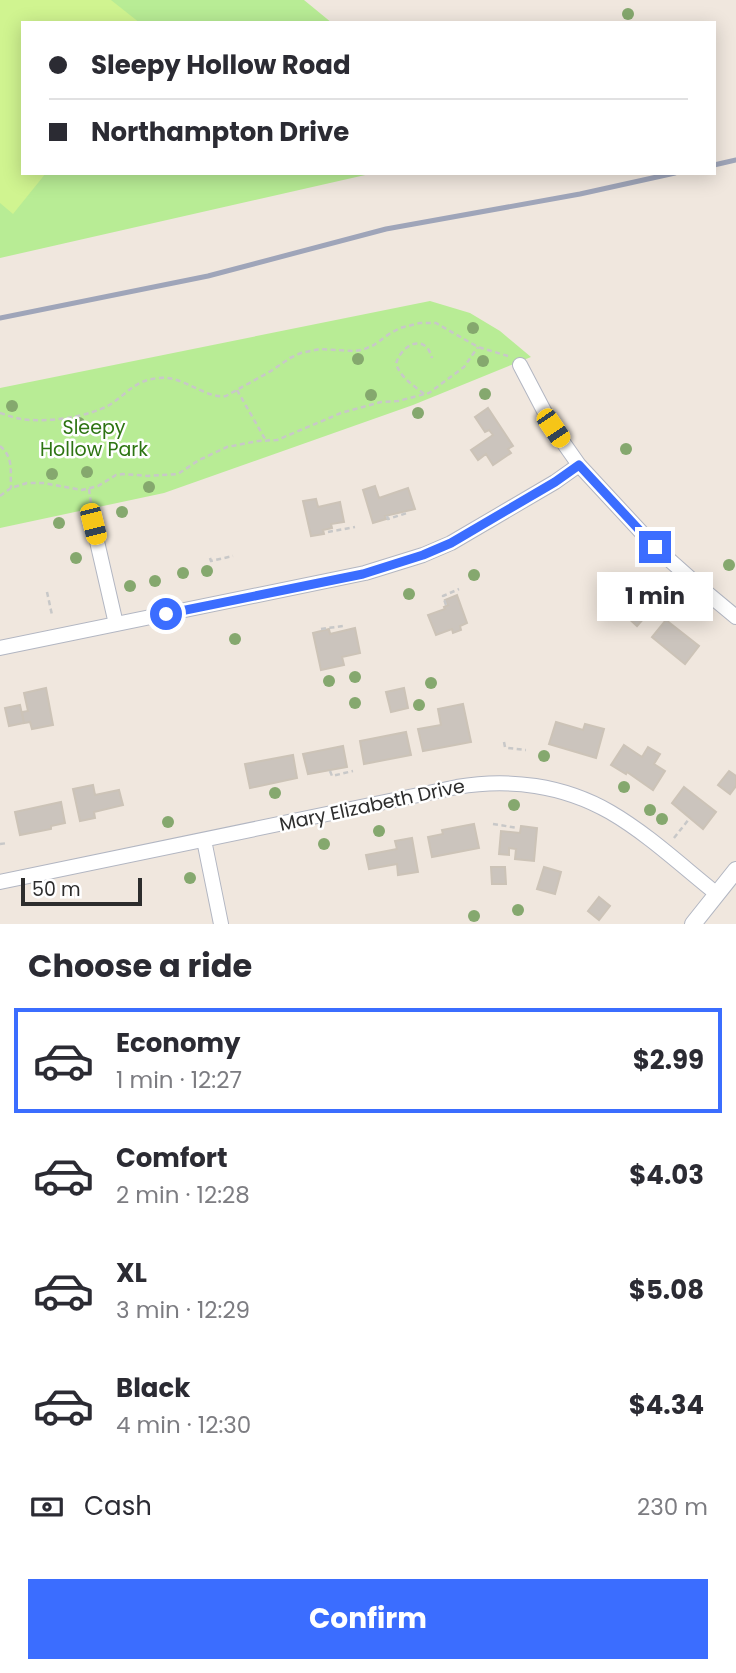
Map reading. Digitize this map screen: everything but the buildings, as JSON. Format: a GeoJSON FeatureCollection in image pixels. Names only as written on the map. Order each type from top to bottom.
{"type":"FeatureCollection","features":[{"type":"Feature","properties":{"kind":"street"},"geometry":{"type":"LineString","coordinates":[[520,365],[553,428],[579,465],[655,547],[736,617]]}},
{"type":"Feature","properties":{"kind":"street"},"geometry":{"type":"LineString","coordinates":[[0,648],[363,574],[451,543],[579,465]]}},
{"type":"Feature","properties":{"kind":"street"},"geometry":{"type":"LineString","coordinates":[[93,524],[116,624]]}},
{"type":"Feature","properties":{"kind":"street","name":"Mary Elizabeth Drive"},"geometry":{"type":"LineString","coordinates":[[0,882],[457,787],[499,782],[543,787],[577,796],[609,811],[640,832],[717,894]]}},
{"type":"Feature","properties":{"kind":"street"},"geometry":{"type":"LineString","coordinates":[[204,840],[221,924]]}},
{"type":"Feature","properties":{"kind":"street"},"geometry":{"type":"LineString","coordinates":[[693,924],[736,870]]}},
{"type":"Feature","properties":{"kind":"path"},"geometry":{"type":"LineString","coordinates":[[0,413],[21,419],[76,416],[103,408],[135,385],[158,378],[179,380],[218,397],[226,396],[301,353],[320,349],[362,350],[410,324],[420,323],[436,323],[478,347],[512,358],[520,365]]}},
{"type":"Feature","properties":{"kind":"path"},"geometry":{"type":"LineString","coordinates":[[424,394],[405,379],[396,364],[403,349],[417,343],[428,348],[432,358]]}},
{"type":"Feature","properties":{"kind":"path"},"geometry":{"type":"LineString","coordinates":[[0,496],[11,488],[27,483],[43,482],[75,489],[89,489],[116,475],[178,474],[199,460],[227,447],[277,440],[341,413],[429,393],[464,367],[478,347]]}},
{"type":"Feature","properties":{"kind":"path"},"geometry":{"type":"LineString","coordinates":[[237,390],[266,440]]}},
{"type":"Feature","properties":{"kind":"path"},"geometry":{"type":"LineString","coordinates":[[0,446],[10,460],[11,488]]}},
{"type":"Feature","properties":{"kind":"path"},"geometry":{"type":"LineString","coordinates":[[89,489],[93,524]]}},
{"type":"Feature","properties":{"kind":"path"},"geometry":{"type":"LineString","coordinates":[[387,516],[388,519],[407,513]]}},
{"type":"Feature","properties":{"kind":"path"},"geometry":{"type":"LineString","coordinates":[[328,532],[355,527]]}},
{"type":"Feature","properties":{"kind":"path"},"geometry":{"type":"LineString","coordinates":[[210,558],[211,561],[233,556]]}},
{"type":"Feature","properties":{"kind":"path"},"geometry":{"type":"LineString","coordinates":[[446,605],[443,596],[459,589]]}},
{"type":"Feature","properties":{"kind":"path"},"geometry":{"type":"LineString","coordinates":[[47,592],[52,615]]}},
{"type":"Feature","properties":{"kind":"path"},"geometry":{"type":"LineString","coordinates":[[321,629],[343,626],[344,629]]}},
{"type":"Feature","properties":{"kind":"path"},"geometry":{"type":"LineString","coordinates":[[504,742],[505,747],[510,749],[526,750]]}},
{"type":"Feature","properties":{"kind":"path"},"geometry":{"type":"LineString","coordinates":[[331,771],[332,776],[353,771]]}},
{"type":"Feature","properties":{"kind":"path"},"geometry":{"type":"LineString","coordinates":[[674,838],[689,819]]}},
{"type":"Feature","properties":{"kind":"path"},"geometry":{"type":"LineString","coordinates":[[493,824],[519,828]]}},
{"type":"Feature","properties":{"kind":"path"},"geometry":{"type":"LineString","coordinates":[[0,844],[8,843]]}},
{"type":"Feature","properties":{"kind":"green space"},"geometry":{"type":"Polygon","coordinates":[[[0,0],[304,0],[330,21],[21,21],[21,175],[365,175],[0,258],[0,0]]]}},
{"type":"Feature","properties":{"kind":"green space"},"geometry":{"type":"Polygon","coordinates":[[[0,0],[111,0],[137,21],[21,21],[21,175],[44,175],[13,214],[0,203],[0,0]]]}},
{"type":"Feature","properties":{"kind":"green space","name":"Sleepy Hollow Park"},"geometry":{"type":"Polygon","coordinates":[[[430,301],[470,313],[500,331],[531,357],[413,405],[164,493],[0,528],[0,388],[430,301]]]}},
{"type":"Feature","properties":{"kind":"railway"},"geometry":{"type":"LineString","coordinates":[[716,165],[736,160]]}},
{"type":"Feature","properties":{"kind":"railway"},"geometry":{"type":"LineString","coordinates":[[0,318],[208,276],[386,229],[580,194],[666,175]]}},
{"type":"Feature","properties":{"kind":"route"},"geometry":{"type":"LineString","coordinates":[[166,614],[363,574],[423,555],[451,543],[579,465],[655,547]]}}]}
